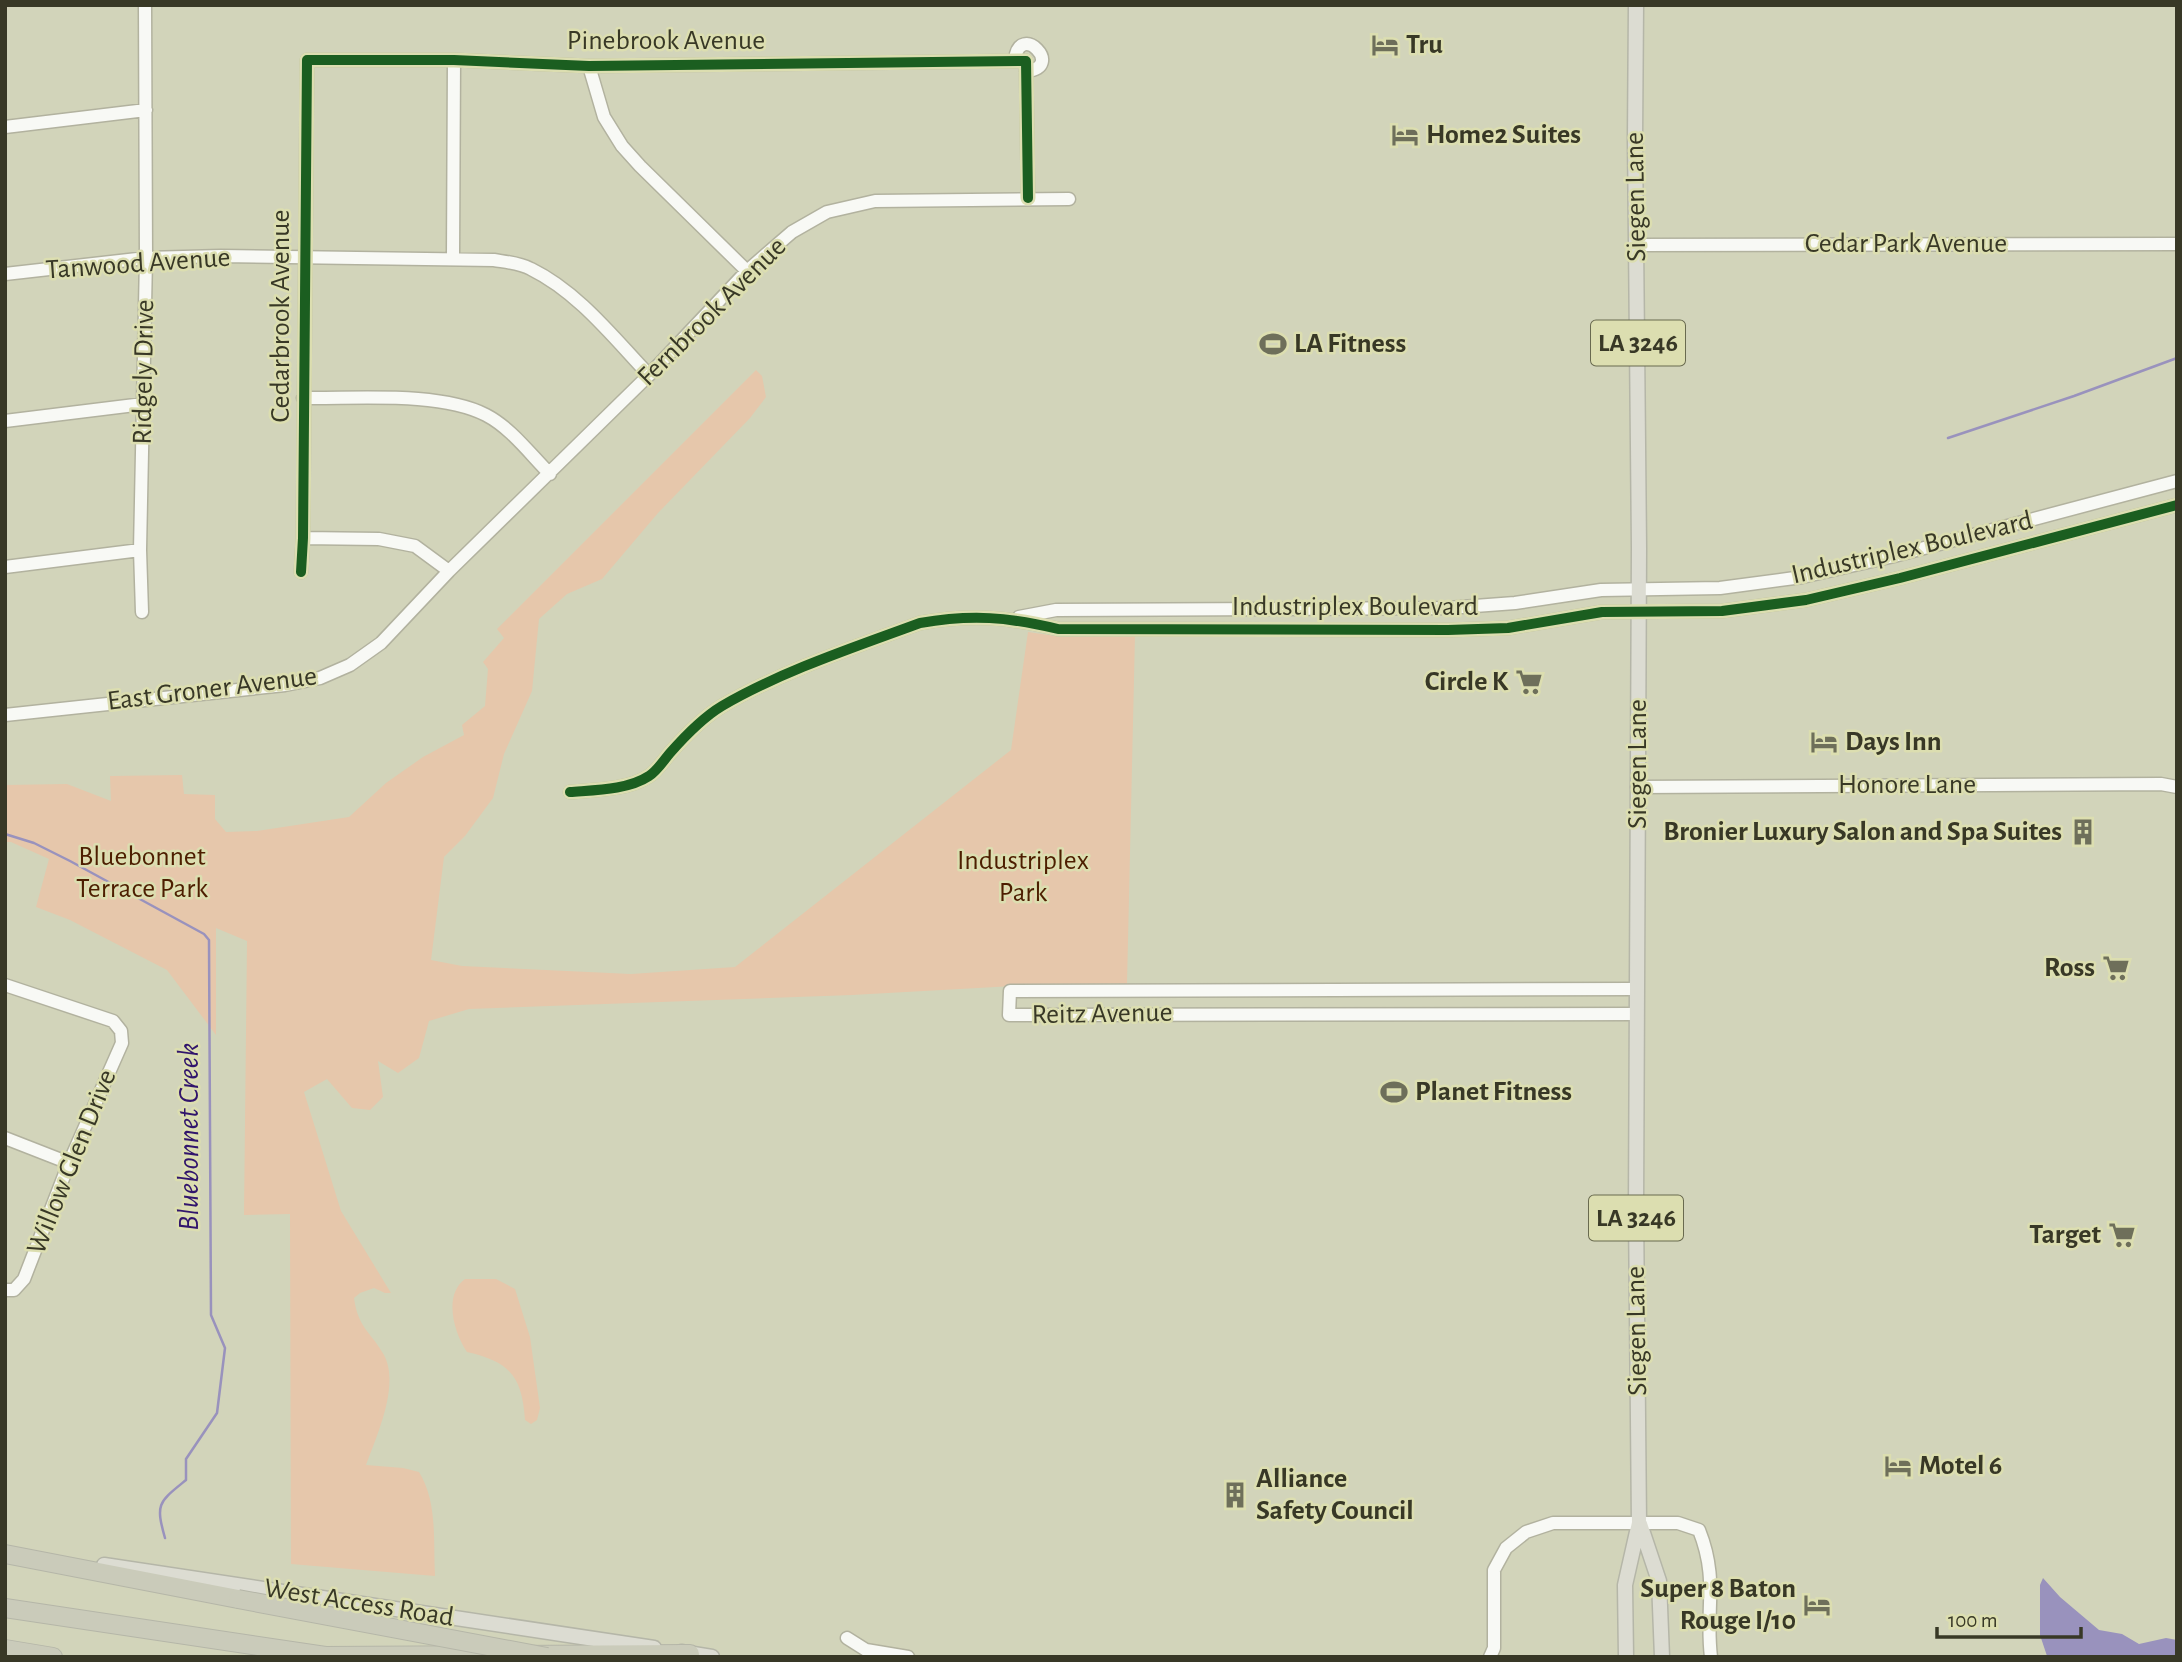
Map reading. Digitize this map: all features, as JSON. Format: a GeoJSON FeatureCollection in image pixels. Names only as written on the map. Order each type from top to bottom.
{"type":"FeatureCollection","features":[{"type":"Feature","properties":{"kind":"highway"},"geometry":{"type":"LineString","coordinates":[[5,1552],[547,1657]]}},
{"type":"Feature","properties":{"kind":"highway"},"geometry":{"type":"LineString","coordinates":[[5,1608],[329,1656],[690,1654]]}},
{"type":"Feature","properties":{"kind":"highway"},"geometry":{"type":"LineString","coordinates":[[5,1649],[53,1657]]}},
{"type":"Feature","properties":{"kind":"main road","name":"Siegen Lane"},"geometry":{"type":"LineString","coordinates":[[1626,1657],[1625,1586],[1639,1523],[1636,5]]}},
{"type":"Feature","properties":{"kind":"main road","name":"Siegen Lane"},"geometry":{"type":"LineString","coordinates":[[1639,1523],[1659,1581],[1662,1657]]}},
{"type":"Feature","properties":{"kind":"main road","name":"West Access Road"},"geometry":{"type":"LineString","coordinates":[[5,1552],[712,1657]]}},
{"type":"Feature","properties":{"kind":"main road"},"geometry":{"type":"LineString","coordinates":[[1619,1657],[1626,1629]]}},
{"type":"Feature","properties":{"kind":"street","name":"Ridgely Drive"},"geometry":{"type":"LineString","coordinates":[[142,612],[140,550],[146,258],[145,5]]}},
{"type":"Feature","properties":{"kind":"street","name":"Pinebrook Avenue"},"geometry":{"type":"LineString","coordinates":[[307,60],[454,60],[589,66],[1022,64],[1028,198]]}},
{"type":"Feature","properties":{"kind":"street","name":"Cedarbrook Avenue"},"geometry":{"type":"LineString","coordinates":[[300,572],[303,538],[307,60]]}},
{"type":"Feature","properties":{"kind":"street"},"geometry":{"type":"LineString","coordinates":[[453,258],[454,60]]}},
{"type":"Feature","properties":{"kind":"street"},"geometry":{"type":"LineString","coordinates":[[589,66],[604,117],[622,146],[747,271]]}},
{"type":"Feature","properties":{"kind":"street"},"geometry":{"type":"LineString","coordinates":[[5,127],[146,110]]}},
{"type":"Feature","properties":{"kind":"street","name":"Fernbrook Avenue"},"geometry":{"type":"LineString","coordinates":[[550,474],[747,271],[792,232],[827,212],[875,201],[1069,199]]}},
{"type":"Feature","properties":{"kind":"street","name":"Cedar Park Avenue"},"geometry":{"type":"LineString","coordinates":[[1636,245],[2177,244]]}},
{"type":"Feature","properties":{"kind":"street","name":"Tanwood Avenue"},"geometry":{"type":"LineString","coordinates":[[5,274],[146,258],[494,260],[529,267],[560,286],[593,316],[649,375]]}},
{"type":"Feature","properties":{"kind":"street"},"geometry":{"type":"LineString","coordinates":[[303,398],[453,403],[486,416],[512,435],[550,474]]}},
{"type":"Feature","properties":{"kind":"street"},"geometry":{"type":"LineString","coordinates":[[5,421],[143,404]]}},
{"type":"Feature","properties":{"kind":"street","name":"East Groner Avenue"},"geometry":{"type":"LineString","coordinates":[[5,715],[285,685],[320,678],[350,665],[381,643],[449,571],[550,474]]}},
{"type":"Feature","properties":{"kind":"street","name":"Industriplex Boulevard"},"geometry":{"type":"LineString","coordinates":[[1012,619],[1056,610],[1448,608],[1514,603],[1601,590],[1720,588],[1802,577],[1894,556],[2177,481]]}},
{"type":"Feature","properties":{"kind":"street","name":"Industriplex Boulevard"},"geometry":{"type":"LineString","coordinates":[[570,792],[634,783],[649,776],[706,716],[722,706],[761,686],[880,638],[936,620],[1012,619],[1058,629],[1448,630],[1508,628],[1602,612],[1722,611],[1806,600],[2177,505]]}},
{"type":"Feature","properties":{"kind":"street"},"geometry":{"type":"LineString","coordinates":[[303,538],[379,539],[415,546],[449,571]]}},
{"type":"Feature","properties":{"kind":"street"},"geometry":{"type":"LineString","coordinates":[[5,567],[140,550]]}},
{"type":"Feature","properties":{"kind":"street","name":"Honore Lane"},"geometry":{"type":"LineString","coordinates":[[1637,787],[2161,784],[2177,787]]}},
{"type":"Feature","properties":{"kind":"street","name":"Willow Glen Drive"},"geometry":{"type":"LineString","coordinates":[[5,985],[113,1021],[121,1031],[122,1043],[69,1163],[24,1279],[10,1290]]}},
{"type":"Feature","properties":{"kind":"street","name":"Reitz Avenue"},"geometry":{"type":"LineString","coordinates":[[1636,1014],[1009,1015],[1010,991],[1637,989]]}},
{"type":"Feature","properties":{"kind":"street"},"geometry":{"type":"LineString","coordinates":[[5,1138],[69,1163]]}},
{"type":"Feature","properties":{"kind":"street"},"geometry":{"type":"LineString","coordinates":[[1490,1657],[1494,1647],[1494,1570],[1506,1548],[1526,1532],[1553,1523],[1678,1523],[1699,1530],[1708,1552],[1712,1580],[1711,1657]]}},
{"type":"Feature","properties":{"kind":"street"},"geometry":{"type":"LineString","coordinates":[[847,1638],[866,1650],[908,1657]]}},
{"type":"Feature","properties":{"kind":"green space"},"geometry":{"type":"Polygon","coordinates":[[[756,370],[762,376],[766,397],[750,418],[658,513],[602,579],[567,594],[539,619],[532,691],[504,754],[493,798],[465,836],[444,857],[431,960],[462,966],[631,974],[735,967],[1011,750],[1028,632],[1062,637],[1135,635],[1127,984],[1049,984],[852,995],[469,1009],[429,1021],[419,1058],[398,1073],[378,1061],[383,1097],[370,1110],[352,1108],[327,1079],[304,1092],[341,1211],[391,1293],[374,1288],[354,1298],[362,1323],[384,1355],[388,1367],[385,1410],[366,1465],[419,1472],[432,1509],[435,1576],[291,1564],[290,1214],[244,1215],[247,941],[216,928],[216,1035],[167,970],[70,920],[36,907],[49,859],[11,842],[5,842],[5,785],[67,784],[111,801],[110,776],[182,775],[184,794],[215,795],[215,819],[226,832],[257,831],[349,817],[386,783],[423,757],[464,735],[462,725],[485,706],[488,669],[483,662],[504,638],[497,629],[756,370]]]}},
{"type":"Feature","properties":{"kind":"green space"},"geometry":{"type":"Polygon","coordinates":[[[465,1279],[496,1279],[515,1289],[530,1337],[540,1408],[537,1420],[531,1424],[525,1420],[521,1392],[511,1373],[494,1361],[467,1352],[462,1344],[455,1325],[453,1304],[454,1294],[465,1279]]]}},
{"type":"Feature","properties":{"kind":"shaded area"},"geometry":{"type":"Polygon","coordinates":[[[2043,1578],[2060,1597],[2099,1630],[2122,1634],[2139,1644],[2166,1638],[2177,1640],[2177,1657],[2047,1656],[2040,1635],[2040,1585],[2043,1578]]]}},
{"type":"Feature","properties":{"kind":"waterway"},"geometry":{"type":"LineString","coordinates":[[1948,438],[2177,358]]}},
{"type":"Feature","properties":{"kind":"waterway","name":"Bluebonnet Creek"},"geometry":{"type":"LineString","coordinates":[[5,834],[34,843],[70,861],[204,934],[209,940],[211,1315],[225,1348],[217,1413],[186,1459],[186,1480],[170,1493],[160,1510],[165,1538]]}},
{"type":"Feature","properties":{"kind":"cycle path"},"geometry":{"type":"LineString","coordinates":[[301,572],[307,60],[454,60],[589,66],[1026,61],[1028,198]]}},
{"type":"Feature","properties":{"kind":"cycle path"},"geometry":{"type":"LineString","coordinates":[[570,792],[611,788],[641,781],[655,771],[694,728],[722,706],[794,671],[920,623],[973,618],[1006,619],[1058,629],[1448,630],[1508,628],[1602,612],[1722,611],[1806,600],[2177,505]]}},
{"type":"Feature","properties":{"kind":"place","name":"Tru"},"geometry":{"type":"Point","coordinates":[1385,45]}},
{"type":"Feature","properties":{"kind":"place","name":"Home2 Suites"},"geometry":{"type":"Point","coordinates":[1405,135]}},
{"type":"Feature","properties":{"kind":"place","name":"LA Fitness"},"geometry":{"type":"Point","coordinates":[1273,344]}},
{"type":"Feature","properties":{"kind":"place","name":"Circle K"},"geometry":{"type":"Point","coordinates":[1529,682]}},
{"type":"Feature","properties":{"kind":"place","name":"Days Inn"},"geometry":{"type":"Point","coordinates":[1824,742]}},
{"type":"Feature","properties":{"kind":"place","name":"Bronier Luxury Salon and Spa Suites"},"geometry":{"type":"Point","coordinates":[2083,832]}},
{"type":"Feature","properties":{"kind":"place","name":"Ross"},"geometry":{"type":"Point","coordinates":[2116,968]}},
{"type":"Feature","properties":{"kind":"place","name":"Planet Fitness"},"geometry":{"type":"Point","coordinates":[1394,1092]}},
{"type":"Feature","properties":{"kind":"place","name":"Target"},"geometry":{"type":"Point","coordinates":[2122,1235]}},
{"type":"Feature","properties":{"kind":"place","name":"Motel 6"},"geometry":{"type":"Point","coordinates":[1898,1466]}},
{"type":"Feature","properties":{"kind":"place","name":"Alliance Safety Council"},"geometry":{"type":"Point","coordinates":[1235,1495]}},
{"type":"Feature","properties":{"kind":"place","name":"Super 8 Baton Rouge I/10"},"geometry":{"type":"Point","coordinates":[1817,1605]}},
{"type":"Feature","properties":{"kind":"park label","name":"Bluebonnet Terrace Park"},"geometry":{"type":"Point","coordinates":[142,873]}},
{"type":"Feature","properties":{"kind":"park label","name":"Industriplex Park"},"geometry":{"type":"Point","coordinates":[1023,877]}}]}
